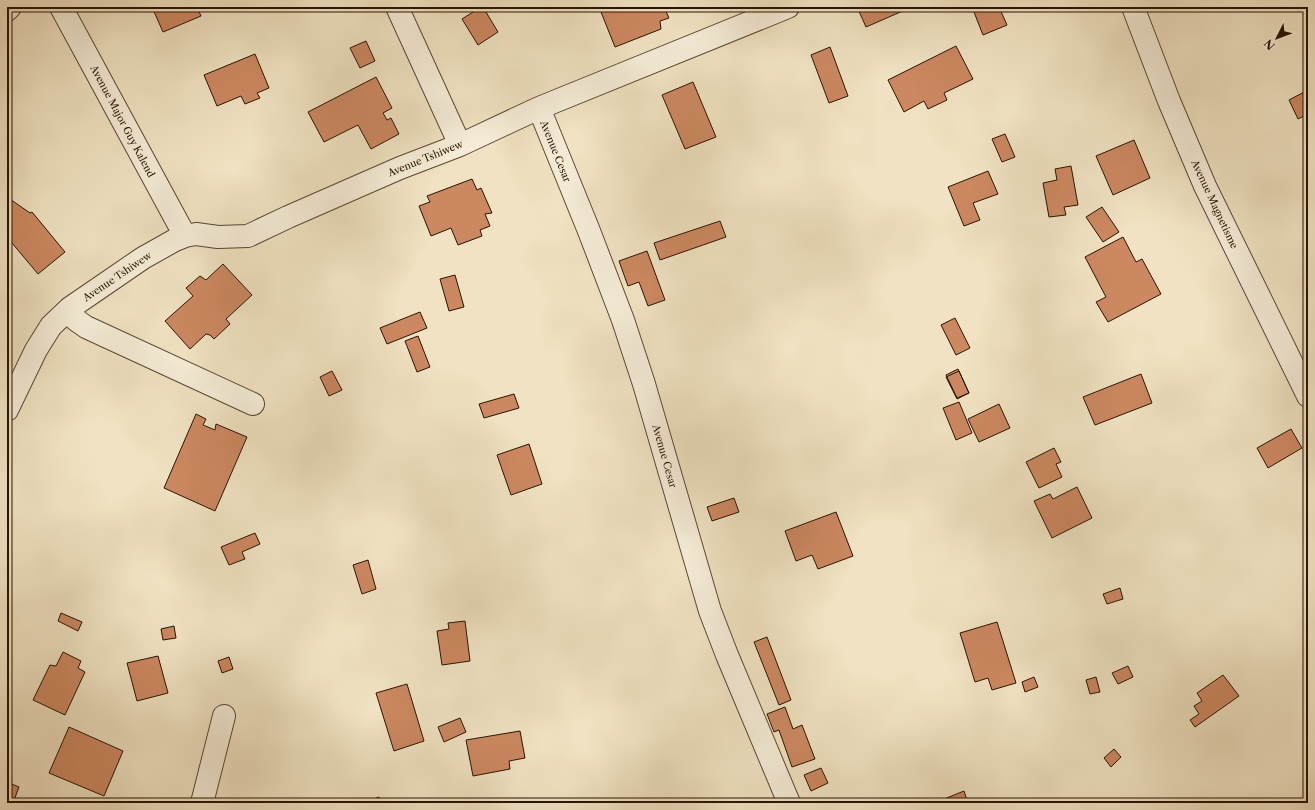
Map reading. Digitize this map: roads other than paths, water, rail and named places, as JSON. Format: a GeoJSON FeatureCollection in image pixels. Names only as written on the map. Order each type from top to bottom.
{"type":"FeatureCollection","features":[{"type":"Feature","properties":{"kind":"street"},"geometry":{"type":"LineString","coordinates":[[7,10],[10,7]]}},
{"type":"Feature","properties":{"kind":"street","name":"Avenue Major Guy Kalend"},"geometry":{"type":"LineString","coordinates":[[61,7],[185,236]]}},
{"type":"Feature","properties":{"kind":"street"},"geometry":{"type":"LineString","coordinates":[[397,7],[460,145]]}},
{"type":"Feature","properties":{"kind":"street","name":"Avenue Magnetisme"},"geometry":{"type":"LineString","coordinates":[[1133,7],[1169,101],[1205,186],[1308,396]]}},
{"type":"Feature","properties":{"kind":"street","name":"Avenue Tshiwew"},"geometry":{"type":"LineString","coordinates":[[7,410],[36,350],[51,326],[70,308],[143,258],[175,240],[196,234],[218,237],[248,236],[400,168],[460,145],[539,108],[778,9]]}},
{"type":"Feature","properties":{"kind":"street","name":"Avenue Cesar"},"geometry":{"type":"LineString","coordinates":[[539,108],[623,320],[644,384],[710,611],[789,803]]}},
{"type":"Feature","properties":{"kind":"street"},"geometry":{"type":"LineString","coordinates":[[70,308],[76,320],[86,327],[253,404]]}},
{"type":"Feature","properties":{"kind":"street"},"geometry":{"type":"LineString","coordinates":[[202,803],[224,716]]}}]}
